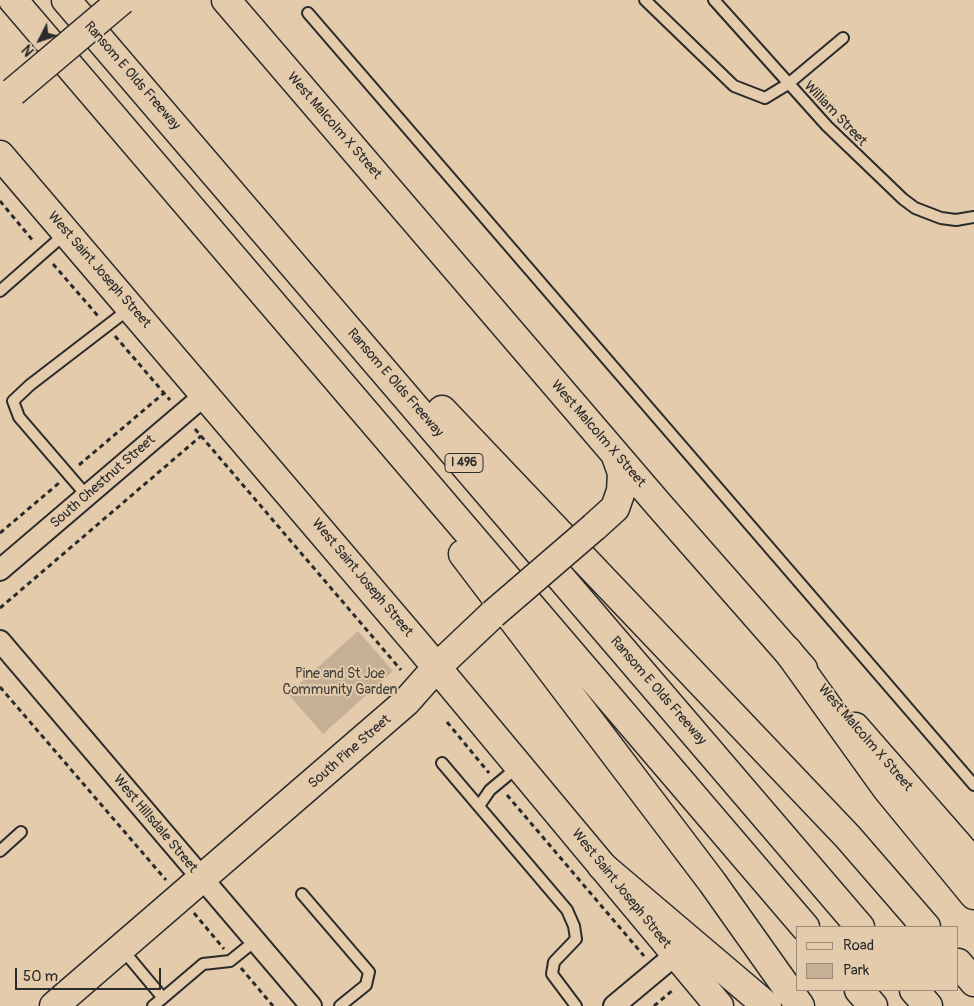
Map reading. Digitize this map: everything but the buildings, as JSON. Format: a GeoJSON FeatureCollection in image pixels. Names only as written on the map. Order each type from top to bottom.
{"type":"FeatureCollection","features":[{"type":"Feature","properties":{"kind":"main road"},"geometry":{"type":"LineString","coordinates":[[13,0],[804,926]]}},
{"type":"Feature","properties":{"kind":"main road","name":"Ransom E Olds Freeway"},"geometry":{"type":"LineString","coordinates":[[66,0],[859,926]]}},
{"type":"Feature","properties":{"kind":"main road"},"geometry":{"type":"LineString","coordinates":[[7,97],[122,0]]}},
{"type":"Feature","properties":{"kind":"main road","name":"West Malcolm X Street"},"geometry":{"type":"LineString","coordinates":[[226,0],[614,452],[974,863]]}},
{"type":"Feature","properties":{"kind":"main road","name":"West Saint Joseph Street"},"geometry":{"type":"LineString","coordinates":[[0,155],[206,394],[520,766],[602,866],[666,963],[719,1006]]}},
{"type":"Feature","properties":{"kind":"main road"},"geometry":{"type":"LineString","coordinates":[[238,200],[398,364],[842,831],[925,926]]}},
{"type":"Feature","properties":{"kind":"main road"},"geometry":{"type":"LineString","coordinates":[[238,265],[363,429],[560,680],[712,882],[800,1006]]}},
{"type":"Feature","properties":{"kind":"main road","name":"South Pine Street"},"geometry":{"type":"LineString","coordinates":[[54,1006],[406,702],[437,667],[493,614],[615,508],[621,491],[622,473],[614,452]]}},
{"type":"Feature","properties":{"kind":"main road"},"geometry":{"type":"LineString","coordinates":[[787,650],[887,789],[974,895]]}},
{"type":"Feature","properties":{"kind":"main road"},"geometry":{"type":"LineString","coordinates":[[602,866],[767,1006]]}},
{"type":"Feature","properties":{"kind":"main road"},"geometry":{"type":"LineString","coordinates":[[959,964],[974,982]]}},
{"type":"Feature","properties":{"kind":"main road"},"geometry":{"type":"LineString","coordinates":[[860,991],[873,1006]]}},
{"type":"Feature","properties":{"kind":"main road"},"geometry":{"type":"LineString","coordinates":[[915,991],[928,1006]]}},
{"type":"Feature","properties":{"kind":"street","name":"South Chestnut Street"},"geometry":{"type":"LineString","coordinates":[[0,570],[206,394]]}},
{"type":"Feature","properties":{"kind":"street","name":"West Hillsdale Street"},"geometry":{"type":"LineString","coordinates":[[0,641],[311,1006]]}},
{"type":"Feature","properties":{"kind":"street"},"geometry":{"type":"LineString","coordinates":[[614,1006],[666,963]]}},
{"type":"Feature","properties":{"kind":"lane"},"geometry":{"type":"LineString","coordinates":[[645,0],[734,86],[764,98],[788,84],[842,38]]}},
{"type":"Feature","properties":{"kind":"lane","name":"William Street"},"geometry":{"type":"LineString","coordinates":[[714,0],[827,126],[903,199],[928,214],[956,220],[974,217]]}},
{"type":"Feature","properties":{"kind":"lane"},"geometry":{"type":"LineString","coordinates":[[308,13],[974,785]]}},
{"type":"Feature","properties":{"kind":"lane"},"geometry":{"type":"LineString","coordinates":[[0,290],[67,233]]}},
{"type":"Feature","properties":{"kind":"lane"},"geometry":{"type":"LineString","coordinates":[[87,496],[19,417],[13,401],[30,385],[131,307]]}},
{"type":"Feature","properties":{"kind":"lane"},"geometry":{"type":"LineString","coordinates":[[442,763],[567,910],[574,926],[576,939],[554,962],[552,974],[576,1006]]}},
{"type":"Feature","properties":{"kind":"lane"},"geometry":{"type":"LineString","coordinates":[[479,806],[490,790],[520,766]]}},
{"type":"Feature","properties":{"kind":"lane"},"geometry":{"type":"LineString","coordinates":[[0,851],[21,832]]}},
{"type":"Feature","properties":{"kind":"lane"},"geometry":{"type":"LineString","coordinates":[[302,894],[370,972],[366,986],[340,1006]]}},
{"type":"Feature","properties":{"kind":"lane"},"geometry":{"type":"LineString","coordinates":[[153,1006],[203,964],[233,959],[255,941]]}},
{"type":"Feature","properties":{"kind":"lane"},"geometry":{"type":"LineString","coordinates":[[121,948],[162,998]]}},
{"type":"Feature","properties":{"kind":"path"},"geometry":{"type":"LineString","coordinates":[[0,201],[401,670]]}},
{"type":"Feature","properties":{"kind":"path"},"geometry":{"type":"LineString","coordinates":[[0,533],[164,393]]}},
{"type":"Feature","properties":{"kind":"path"},"geometry":{"type":"LineString","coordinates":[[0,608],[201,436]]}},
{"type":"Feature","properties":{"kind":"path"},"geometry":{"type":"LineString","coordinates":[[0,686],[273,1006]]}},
{"type":"Feature","properties":{"kind":"path"},"geometry":{"type":"LineString","coordinates":[[447,722],[498,784],[666,963],[673,990],[677,996]]}},
{"type":"Feature","properties":{"kind":"path"},"geometry":{"type":"LineString","coordinates":[[654,1006],[673,990]]}},
{"type":"Feature","properties":{"kind":"green space","name":"Pine and St Joe Community Garden"},"geometry":{"type":"Polygon","coordinates":[[[358,631],[393,671],[323,734],[288,694],[358,631]]]}}]}
